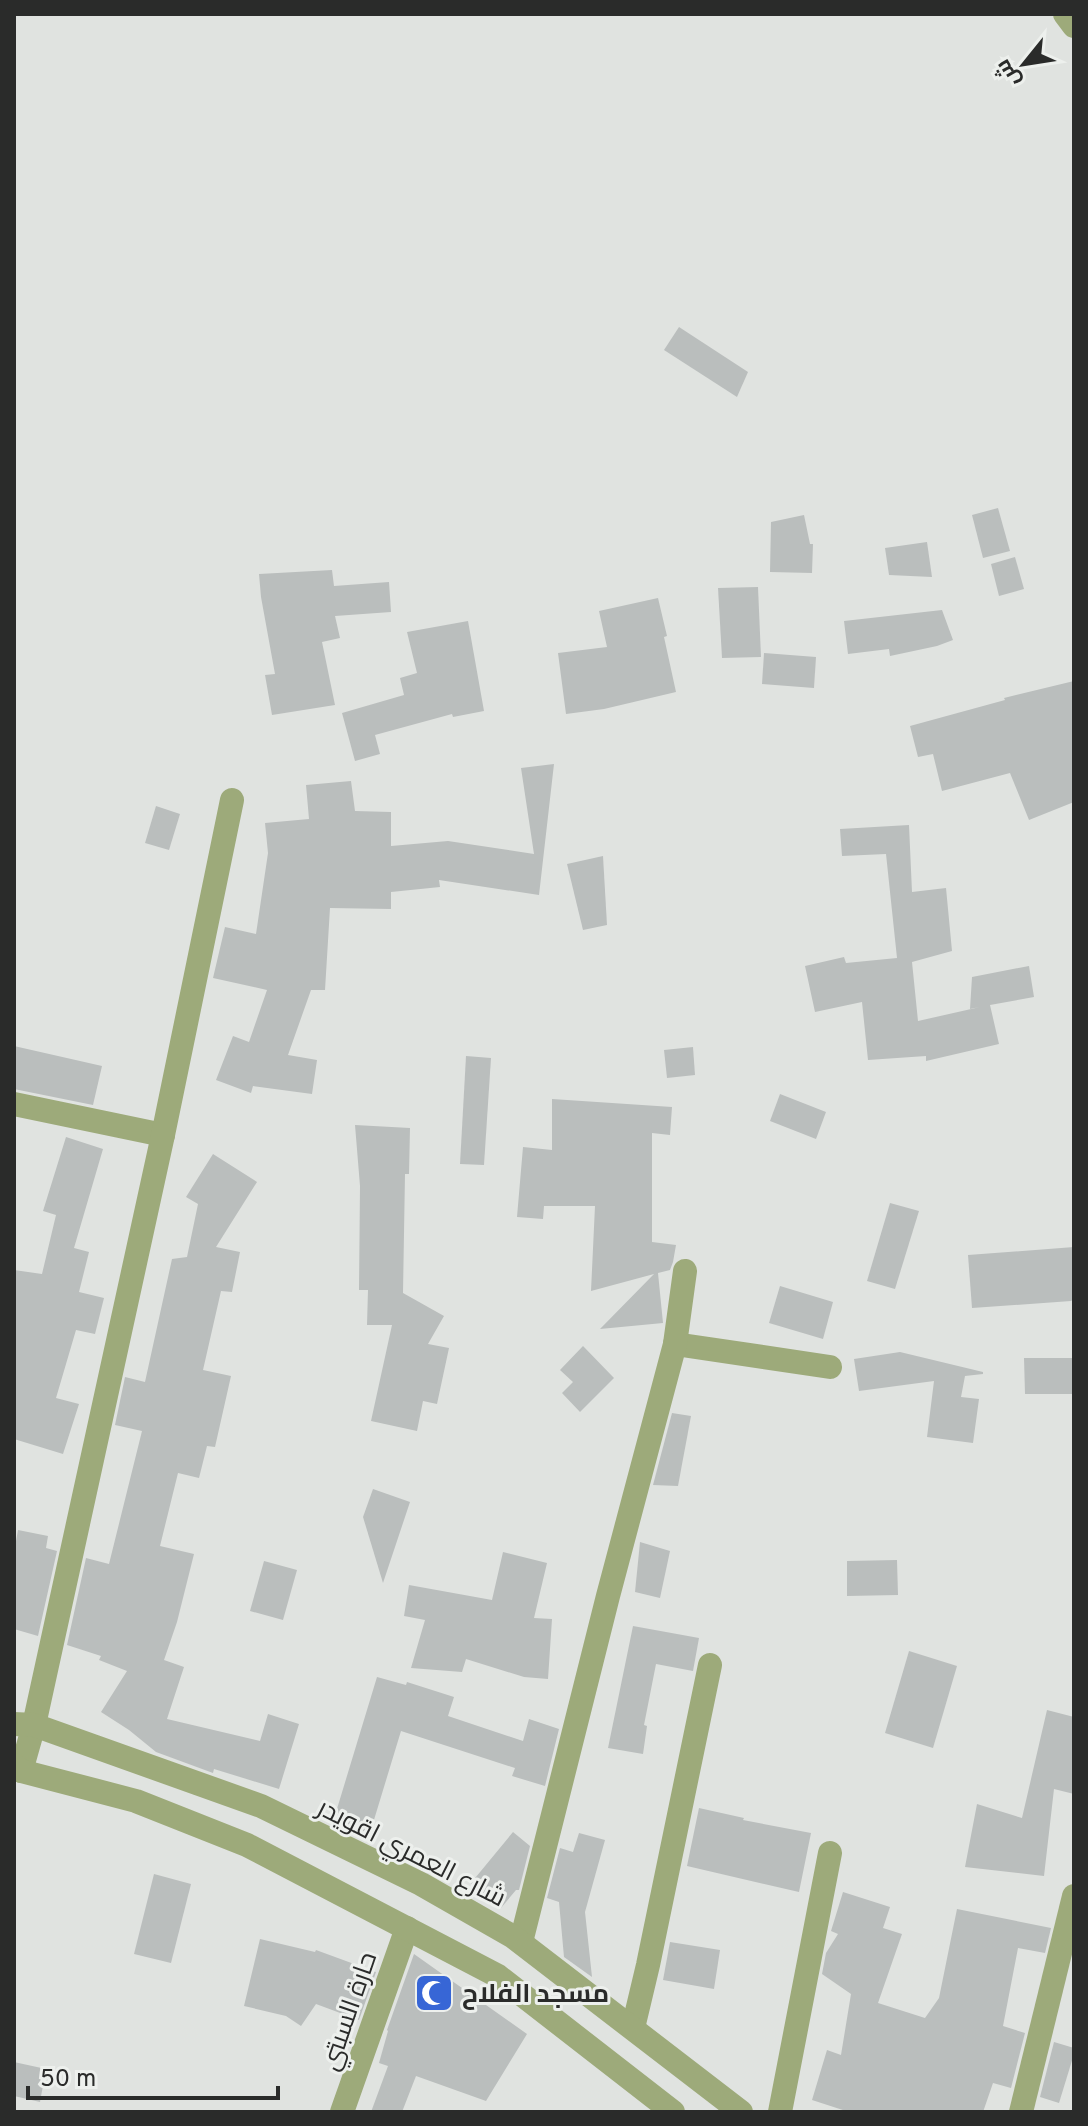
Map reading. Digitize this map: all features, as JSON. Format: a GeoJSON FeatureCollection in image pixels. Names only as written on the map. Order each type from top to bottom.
{"type":"FeatureCollection","features":[{"type":"Feature","properties":{"kind":"street"},"geometry":{"type":"LineString","coordinates":[[1065,14],[1074,26]]}},
{"type":"Feature","properties":{"kind":"street"},"geometry":{"type":"LineString","coordinates":[[232,800],[163,1135],[24,1724],[17,1768],[136,1801],[247,1845],[407,1928],[498,1976],[673,2112]]}},
{"type":"Feature","properties":{"kind":"street"},"geometry":{"type":"LineString","coordinates":[[14,1104],[163,1135]]}},
{"type":"Feature","properties":{"kind":"street"},"geometry":{"type":"LineString","coordinates":[[521,1942],[675,1344],[685,1271]]}},
{"type":"Feature","properties":{"kind":"street"},"geometry":{"type":"LineString","coordinates":[[675,1344],[830,1367]]}},
{"type":"Feature","properties":{"kind":"street"},"geometry":{"type":"LineString","coordinates":[[633,2028],[652,1950],[710,1665]]}},
{"type":"Feature","properties":{"kind":"street","name":"شارع العمري اقويدر"},"geometry":{"type":"LineString","coordinates":[[24,1724],[261,1806],[421,1884],[521,1942],[741,2112]]}},
{"type":"Feature","properties":{"kind":"street"},"geometry":{"type":"LineString","coordinates":[[780,2112],[830,1853]]}},
{"type":"Feature","properties":{"kind":"street"},"geometry":{"type":"LineString","coordinates":[[1021,2112],[1074,1896]]}},
{"type":"Feature","properties":{"kind":"street","name":"حارة السبتي"},"geometry":{"type":"LineString","coordinates":[[342,2112],[407,1928]]}},
{"type":"Feature","properties":{"kind":"building"},"geometry":{"type":"Polygon","coordinates":[[[679,327],[748,372],[737,397],[664,350],[679,327]]]}},
{"type":"Feature","properties":{"kind":"building"},"geometry":{"type":"Polygon","coordinates":[[[998,508],[1010,551],[983,558],[972,515],[998,508]]]}},
{"type":"Feature","properties":{"kind":"building"},"geometry":{"type":"Polygon","coordinates":[[[804,515],[810,544],[813,544],[812,573],[770,572],[771,522],[804,515]]]}},
{"type":"Feature","properties":{"kind":"building"},"geometry":{"type":"Polygon","coordinates":[[[927,542],[932,577],[889,575],[885,548],[927,542]]]}},
{"type":"Feature","properties":{"kind":"building"},"geometry":{"type":"Polygon","coordinates":[[[1015,557],[1024,589],[999,596],[991,564],[1015,557]]]}},
{"type":"Feature","properties":{"kind":"building"},"geometry":{"type":"Polygon","coordinates":[[[332,570],[334,586],[389,582],[391,612],[335,616],[340,638],[322,642],[335,705],[272,715],[265,675],[275,674],[259,574],[332,570]]]}},
{"type":"Feature","properties":{"kind":"building"},"geometry":{"type":"Polygon","coordinates":[[[758,587],[761,657],[722,658],[718,588],[758,587]]]}},
{"type":"Feature","properties":{"kind":"building"},"geometry":{"type":"Polygon","coordinates":[[[658,598],[676,692],[604,709],[566,714],[558,653],[607,647],[599,611],[658,598]]]}},
{"type":"Feature","properties":{"kind":"building"},"geometry":{"type":"Polygon","coordinates":[[[942,610],[953,640],[890,656],[889,649],[848,654],[844,621],[942,610]]]}},
{"type":"Feature","properties":{"kind":"building"},"geometry":{"type":"Polygon","coordinates":[[[468,621],[484,711],[453,717],[452,714],[375,735],[380,754],[355,761],[342,713],[404,695],[400,678],[417,673],[407,632],[468,621]]]}},
{"type":"Feature","properties":{"kind":"building"},"geometry":{"type":"Polygon","coordinates":[[[764,653],[816,657],[814,688],[762,684],[764,653]]]}},
{"type":"Feature","properties":{"kind":"building"},"geometry":{"type":"Polygon","coordinates":[[[1074,681],[1074,802],[1029,820],[1010,773],[942,791],[933,754],[918,757],[910,726],[1074,681]]]}},
{"type":"Feature","properties":{"kind":"building"},"geometry":{"type":"Polygon","coordinates":[[[554,764],[539,895],[439,880],[440,887],[391,892],[391,909],[330,908],[325,990],[311,990],[288,1055],[317,1060],[312,1094],[253,1086],[251,1093],[216,1080],[233,1036],[249,1042],[267,990],[213,978],[225,927],[256,934],[268,853],[265,823],[309,819],[306,785],[351,781],[355,811],[391,812],[391,846],[448,841],[534,854],[521,768],[554,764]]]}},
{"type":"Feature","properties":{"kind":"building"},"geometry":{"type":"Polygon","coordinates":[[[156,806],[180,814],[169,850],[145,843],[156,806]]]}},
{"type":"Feature","properties":{"kind":"building"},"geometry":{"type":"Polygon","coordinates":[[[909,825],[912,892],[946,888],[952,951],[912,962],[918,1021],[980,1007],[970,1009],[972,977],[1029,966],[1034,997],[990,1005],[999,1044],[926,1061],[926,1056],[868,1060],[862,1002],[815,1012],[805,966],[844,957],[846,963],[897,958],[886,854],[842,856],[840,829],[909,825]]]}},
{"type":"Feature","properties":{"kind":"building"},"geometry":{"type":"Polygon","coordinates":[[[603,856],[607,925],[583,930],[567,864],[603,856]]]}},
{"type":"Feature","properties":{"kind":"building"},"geometry":{"type":"Polygon","coordinates":[[[14,1046],[102,1066],[93,1105],[14,1089],[14,1046]]]}},
{"type":"Feature","properties":{"kind":"building"},"geometry":{"type":"Polygon","coordinates":[[[693,1047],[695,1075],[667,1078],[664,1050],[693,1047]]]}},
{"type":"Feature","properties":{"kind":"building"},"geometry":{"type":"Polygon","coordinates":[[[466,1056],[491,1058],[484,1165],[460,1164],[466,1056]]]}},
{"type":"Feature","properties":{"kind":"building"},"geometry":{"type":"Polygon","coordinates":[[[780,1094],[826,1112],[816,1139],[770,1121],[780,1094]]]}},
{"type":"Feature","properties":{"kind":"building"},"geometry":{"type":"Polygon","coordinates":[[[552,1099],[672,1107],[670,1135],[652,1133],[652,1242],[676,1245],[670,1270],[658,1273],[663,1323],[600,1329],[654,1274],[591,1291],[595,1206],[544,1206],[543,1219],[517,1217],[523,1147],[552,1150],[552,1099]]]}},
{"type":"Feature","properties":{"kind":"building"},"geometry":{"type":"Polygon","coordinates":[[[355,1125],[410,1128],[409,1174],[405,1174],[403,1293],[444,1316],[428,1344],[449,1348],[437,1404],[423,1401],[417,1431],[371,1421],[392,1325],[367,1325],[368,1290],[359,1290],[360,1186],[355,1125]]]}},
{"type":"Feature","properties":{"kind":"building"},"geometry":{"type":"Polygon","coordinates":[[[66,1137],[103,1149],[74,1248],[89,1252],[79,1292],[104,1298],[95,1334],[76,1330],[56,1398],[79,1404],[63,1454],[14,1439],[14,1270],[42,1274],[56,1215],[43,1211],[66,1137]]]}},
{"type":"Feature","properties":{"kind":"building"},"geometry":{"type":"Polygon","coordinates":[[[213,1154],[257,1182],[216,1247],[240,1252],[232,1292],[221,1291],[203,1370],[231,1376],[215,1447],[207,1446],[199,1478],[178,1473],[160,1546],[194,1554],[164,1660],[184,1667],[167,1719],[260,1741],[268,1714],[299,1724],[279,1789],[214,1769],[213,1773],[156,1752],[101,1712],[127,1671],[99,1660],[101,1656],[67,1645],[86,1558],[109,1564],[142,1431],[115,1425],[125,1377],[145,1382],[172,1259],[187,1257],[198,1204],[186,1197],[213,1154]]]}},
{"type":"Feature","properties":{"kind":"building"},"geometry":{"type":"Polygon","coordinates":[[[890,1203],[919,1211],[895,1289],[867,1281],[890,1203]]]}},
{"type":"Feature","properties":{"kind":"building"},"geometry":{"type":"Polygon","coordinates":[[[1074,1247],[1074,1299],[1071,1301],[972,1308],[968,1255],[1074,1247]]]}},
{"type":"Feature","properties":{"kind":"building"},"geometry":{"type":"Polygon","coordinates":[[[780,1286],[833,1302],[823,1339],[769,1323],[780,1286]]]}},
{"type":"Feature","properties":{"kind":"building"},"geometry":{"type":"Polygon","coordinates":[[[583,1346],[614,1378],[580,1412],[562,1393],[573,1382],[560,1370],[583,1346]]]}},
{"type":"Feature","properties":{"kind":"building"},"geometry":{"type":"Polygon","coordinates":[[[900,1352],[983,1372],[965,1376],[961,1397],[979,1399],[973,1443],[927,1437],[934,1381],[859,1391],[854,1359],[900,1352]]]}},
{"type":"Feature","properties":{"kind":"building"},"geometry":{"type":"Polygon","coordinates":[[[1024,1358],[1072,1358],[1074,1394],[1025,1394],[1024,1358]]]}},
{"type":"Feature","properties":{"kind":"building"},"geometry":{"type":"Polygon","coordinates":[[[672,1413],[691,1416],[678,1486],[653,1485],[672,1413]]]}},
{"type":"Feature","properties":{"kind":"building"},"geometry":{"type":"Polygon","coordinates":[[[373,1489],[410,1502],[383,1583],[363,1517],[373,1489]]]}},
{"type":"Feature","properties":{"kind":"building"},"geometry":{"type":"Polygon","coordinates":[[[18,1530],[48,1536],[46,1548],[57,1551],[38,1636],[14,1629],[14,1552],[18,1530]]]}},
{"type":"Feature","properties":{"kind":"building"},"geometry":{"type":"Polygon","coordinates":[[[640,1542],[670,1551],[660,1598],[635,1592],[640,1542]]]}},
{"type":"Feature","properties":{"kind":"building"},"geometry":{"type":"Polygon","coordinates":[[[503,1552],[547,1563],[534,1618],[552,1619],[548,1679],[524,1677],[466,1659],[462,1672],[411,1668],[425,1620],[404,1616],[409,1585],[492,1600],[503,1552]]]}},
{"type":"Feature","properties":{"kind":"building"},"geometry":{"type":"Polygon","coordinates":[[[897,1560],[898,1595],[847,1596],[847,1561],[897,1560]]]}},
{"type":"Feature","properties":{"kind":"building"},"geometry":{"type":"Polygon","coordinates":[[[264,1561],[297,1570],[283,1620],[250,1611],[264,1561]]]}},
{"type":"Feature","properties":{"kind":"building"},"geometry":{"type":"Polygon","coordinates":[[[633,1626],[699,1638],[693,1671],[656,1664],[644,1725],[647,1726],[643,1754],[608,1748],[633,1626]]]}},
{"type":"Feature","properties":{"kind":"building"},"geometry":{"type":"Polygon","coordinates":[[[909,1651],[957,1666],[933,1748],[885,1733],[909,1651]]]}},
{"type":"Feature","properties":{"kind":"building"},"geometry":{"type":"Polygon","coordinates":[[[377,1677],[406,1685],[407,1682],[454,1697],[448,1716],[523,1741],[529,1719],[559,1729],[545,1786],[512,1776],[515,1768],[401,1731],[370,1833],[333,1822],[377,1677]]]}},
{"type":"Feature","properties":{"kind":"building"},"geometry":{"type":"Polygon","coordinates":[[[1047,1710],[1074,1717],[1074,1794],[1054,1789],[1044,1876],[965,1867],[977,1804],[1022,1818],[1047,1710]]]}},
{"type":"Feature","properties":{"kind":"building"},"geometry":{"type":"Polygon","coordinates":[[[699,1808],[811,1833],[799,1892],[687,1866],[699,1808]]]}},
{"type":"Feature","properties":{"kind":"building"},"geometry":{"type":"Polygon","coordinates":[[[513,1832],[530,1846],[519,1890],[501,1908],[471,1883],[513,1832]]]}},
{"type":"Feature","properties":{"kind":"building"},"geometry":{"type":"Polygon","coordinates":[[[579,1833],[605,1840],[585,1912],[592,1977],[564,1957],[559,1902],[547,1898],[560,1848],[573,1852],[579,1833]]]}},
{"type":"Feature","properties":{"kind":"building"},"geometry":{"type":"Polygon","coordinates":[[[154,1874],[191,1884],[171,1963],[134,1954],[154,1874]]]}},
{"type":"Feature","properties":{"kind":"building"},"geometry":{"type":"Polygon","coordinates":[[[843,1892],[890,1907],[883,1928],[902,1934],[878,2003],[925,2018],[939,1998],[957,1909],[1051,1928],[1045,1953],[1018,1948],[1003,2026],[1025,2033],[1011,2088],[993,2083],[983,2112],[849,2112],[812,2100],[827,2050],[841,2055],[851,1994],[822,1974],[826,1953],[838,1934],[831,1931],[843,1892]]]}},
{"type":"Feature","properties":{"kind":"building"},"geometry":{"type":"Polygon","coordinates":[[[260,1939],[316,1950],[376,1972],[359,2020],[316,2004],[301,2026],[286,2016],[244,2006],[260,1939]]]}},
{"type":"Feature","properties":{"kind":"building"},"geometry":{"type":"Polygon","coordinates":[[[670,1942],[720,1950],[714,1989],[663,1980],[670,1942]]]}},
{"type":"Feature","properties":{"kind":"building","name":"مسجد الفلاح"},"geometry":{"type":"Polygon","coordinates":[[[414,1954],[527,2034],[486,2101],[416,2076],[402,2112],[371,2112],[388,2066],[379,2063],[387,2030],[414,1954]]]}},
{"type":"Feature","properties":{"kind":"building"},"geometry":{"type":"Polygon","coordinates":[[[1054,2042],[1074,2048],[1059,2103],[1040,2097],[1054,2042]]]}},
{"type":"Feature","properties":{"kind":"building"},"geometry":{"type":"Polygon","coordinates":[[[14,2062],[46,2069],[40,2102],[14,2096],[14,2062]]]}},
{"type":"Feature","properties":{"kind":"place","name":"مسجد الفلاح"},"geometry":{"type":"Point","coordinates":[434,1993]}}]}
